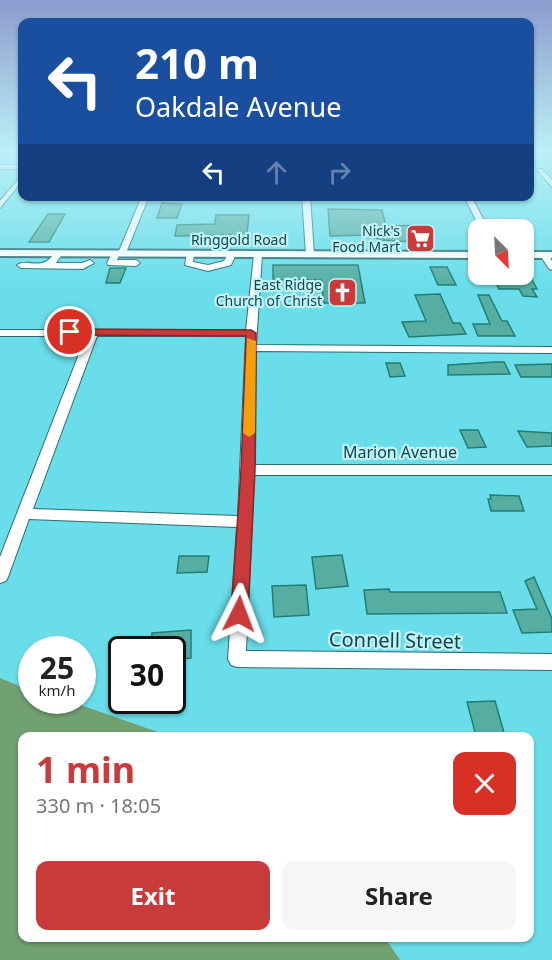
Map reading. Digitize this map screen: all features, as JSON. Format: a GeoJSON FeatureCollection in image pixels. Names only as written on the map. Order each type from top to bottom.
{"type":"FeatureCollection","features":[{"type":"Feature","properties":{"kind":"main road","name":"Ringgold Road"},"geometry":{"type":"LineString","coordinates":[[0,254],[50,261],[190,254],[468,255]]}},
{"type":"Feature","properties":{"kind":"street"},"geometry":{"type":"LineString","coordinates":[[117,256],[144,201]]}},
{"type":"Feature","properties":{"kind":"street"},"geometry":{"type":"LineString","coordinates":[[306,201],[310,254]]}},
{"type":"Feature","properties":{"kind":"street"},"geometry":{"type":"LineString","coordinates":[[470,201],[479,219]]}},
{"type":"Feature","properties":{"kind":"street"},"geometry":{"type":"LineString","coordinates":[[190,254],[188,264],[203,268],[214,268],[228,263],[232,255]]}},
{"type":"Feature","properties":{"kind":"street"},"geometry":{"type":"LineString","coordinates":[[23,514],[244,522],[248,470],[251,333],[258,255]]}},
{"type":"Feature","properties":{"kind":"street"},"geometry":{"type":"LineString","coordinates":[[548,255],[552,267]]}},
{"type":"Feature","properties":{"kind":"street"},"geometry":{"type":"LineString","coordinates":[[133,275],[138,258]]}},
{"type":"Feature","properties":{"kind":"street"},"geometry":{"type":"LineString","coordinates":[[21,265],[50,261]]}},
{"type":"Feature","properties":{"kind":"street"},"geometry":{"type":"LineString","coordinates":[[36,278],[50,261]]}},
{"type":"Feature","properties":{"kind":"street"},"geometry":{"type":"LineString","coordinates":[[201,280],[203,268]]}},
{"type":"Feature","properties":{"kind":"street"},"geometry":{"type":"LineString","coordinates":[[0,577],[93,332]]}},
{"type":"Feature","properties":{"kind":"street"},"geometry":{"type":"LineString","coordinates":[[0,333],[251,333]]}},
{"type":"Feature","properties":{"kind":"street"},"geometry":{"type":"LineString","coordinates":[[251,348],[552,350]]}},
{"type":"Feature","properties":{"kind":"street","name":"Marion Avenue"},"geometry":{"type":"LineString","coordinates":[[248,470],[552,470]]}},
{"type":"Feature","properties":{"kind":"street","name":"Connell Street"},"geometry":{"type":"LineString","coordinates":[[244,522],[237,659],[552,662]]}},
{"type":"Feature","properties":{"kind":"green space"},"geometry":{"type":"Polygon","coordinates":[[[0,678],[18,686],[18,714],[96,714],[96,710],[158,732],[18,732],[18,942],[388,942],[400,960],[0,960],[0,678]]]}},
{"type":"Feature","properties":{"kind":"building"},"geometry":{"type":"Polygon","coordinates":[[[162,203],[182,204],[177,218],[157,218],[162,203]]]}},
{"type":"Feature","properties":{"kind":"building"},"geometry":{"type":"Polygon","coordinates":[[[328,209],[382,210],[386,226],[427,225],[432,243],[381,240],[368,235],[330,236],[328,209]]]}},
{"type":"Feature","properties":{"kind":"building"},"geometry":{"type":"Polygon","coordinates":[[[48,214],[65,214],[49,242],[29,242],[48,214]]]}},
{"type":"Feature","properties":{"kind":"building"},"geometry":{"type":"Polygon","coordinates":[[[216,215],[249,215],[246,242],[230,242],[231,235],[175,236],[177,225],[215,224],[216,215]]]}},
{"type":"Feature","properties":{"kind":"building","name":"East Ridge Church of Christ"},"geometry":{"type":"Polygon","coordinates":[[[273,265],[358,265],[365,303],[324,303],[321,280],[273,280],[273,265]]]}},
{"type":"Feature","properties":{"kind":"building"},"geometry":{"type":"Polygon","coordinates":[[[430,267],[447,267],[456,285],[438,285],[430,267]]]}},
{"type":"Feature","properties":{"kind":"building"},"geometry":{"type":"Polygon","coordinates":[[[110,268],[126,268],[120,283],[106,283],[110,268]]]}},
{"type":"Feature","properties":{"kind":"building"},"geometry":{"type":"Polygon","coordinates":[[[534,284],[537,289],[532,289],[537,297],[523,296],[519,289],[499,289],[497,285],[534,284]]]}},
{"type":"Feature","properties":{"kind":"building"},"geometry":{"type":"Polygon","coordinates":[[[440,294],[453,323],[460,323],[466,334],[409,337],[402,322],[426,321],[415,295],[440,294]]]}},
{"type":"Feature","properties":{"kind":"building"},"geometry":{"type":"Polygon","coordinates":[[[478,295],[489,295],[502,321],[507,321],[515,336],[478,336],[473,324],[490,324],[478,295]]]}},
{"type":"Feature","properties":{"kind":"building"},"geometry":{"type":"Polygon","coordinates":[[[504,362],[510,374],[448,375],[448,365],[504,362]]]}},
{"type":"Feature","properties":{"kind":"building"},"geometry":{"type":"Polygon","coordinates":[[[386,363],[400,363],[405,376],[390,377],[386,363]]]}},
{"type":"Feature","properties":{"kind":"building"},"geometry":{"type":"Polygon","coordinates":[[[552,364],[552,377],[521,377],[515,365],[552,364]]]}},
{"type":"Feature","properties":{"kind":"building"},"geometry":{"type":"Polygon","coordinates":[[[460,430],[478,430],[486,447],[468,448],[460,430]]]}},
{"type":"Feature","properties":{"kind":"building"},"geometry":{"type":"Polygon","coordinates":[[[518,431],[552,433],[552,446],[527,447],[518,431]]]}},
{"type":"Feature","properties":{"kind":"building"},"geometry":{"type":"Polygon","coordinates":[[[490,495],[519,496],[524,511],[491,511],[488,499],[491,499],[490,495]]]}},
{"type":"Feature","properties":{"kind":"building"},"geometry":{"type":"Polygon","coordinates":[[[342,555],[348,586],[316,589],[312,557],[342,555]]]}},
{"type":"Feature","properties":{"kind":"building"},"geometry":{"type":"Polygon","coordinates":[[[179,556],[209,556],[207,572],[177,573],[179,556]]]}},
{"type":"Feature","properties":{"kind":"building"},"geometry":{"type":"Polygon","coordinates":[[[534,577],[552,619],[552,632],[522,633],[513,610],[537,609],[525,581],[534,577]]]}},
{"type":"Feature","properties":{"kind":"building"},"geometry":{"type":"Polygon","coordinates":[[[306,585],[309,615],[274,617],[272,586],[306,585]]]}},
{"type":"Feature","properties":{"kind":"building"},"geometry":{"type":"Polygon","coordinates":[[[389,589],[390,592],[500,592],[507,613],[367,614],[364,590],[389,589]]]}},
{"type":"Feature","properties":{"kind":"building"},"geometry":{"type":"Polygon","coordinates":[[[191,630],[191,658],[186,659],[186,636],[152,636],[152,633],[191,630]]]}},
{"type":"Feature","properties":{"kind":"building"},"geometry":{"type":"Polygon","coordinates":[[[495,701],[504,732],[475,732],[467,702],[495,701]]]}},
{"type":"Feature","properties":{"kind":"slow traffic"},"geometry":{"type":"LineString","coordinates":[[249,433],[251,341]]}},
{"type":"Feature","properties":{"kind":"place","name":"Nick's Food Mart"},"geometry":{"type":"Point","coordinates":[421,238]}},
{"type":"Feature","properties":{"kind":"place","name":"East Ridge Church of Christ"},"geometry":{"type":"Point","coordinates":[343,292]}},
{"type":"Feature","properties":{"kind":"route"},"geometry":{"type":"LineString","coordinates":[[70,332],[251,333],[248,470],[239,614]]}}]}
